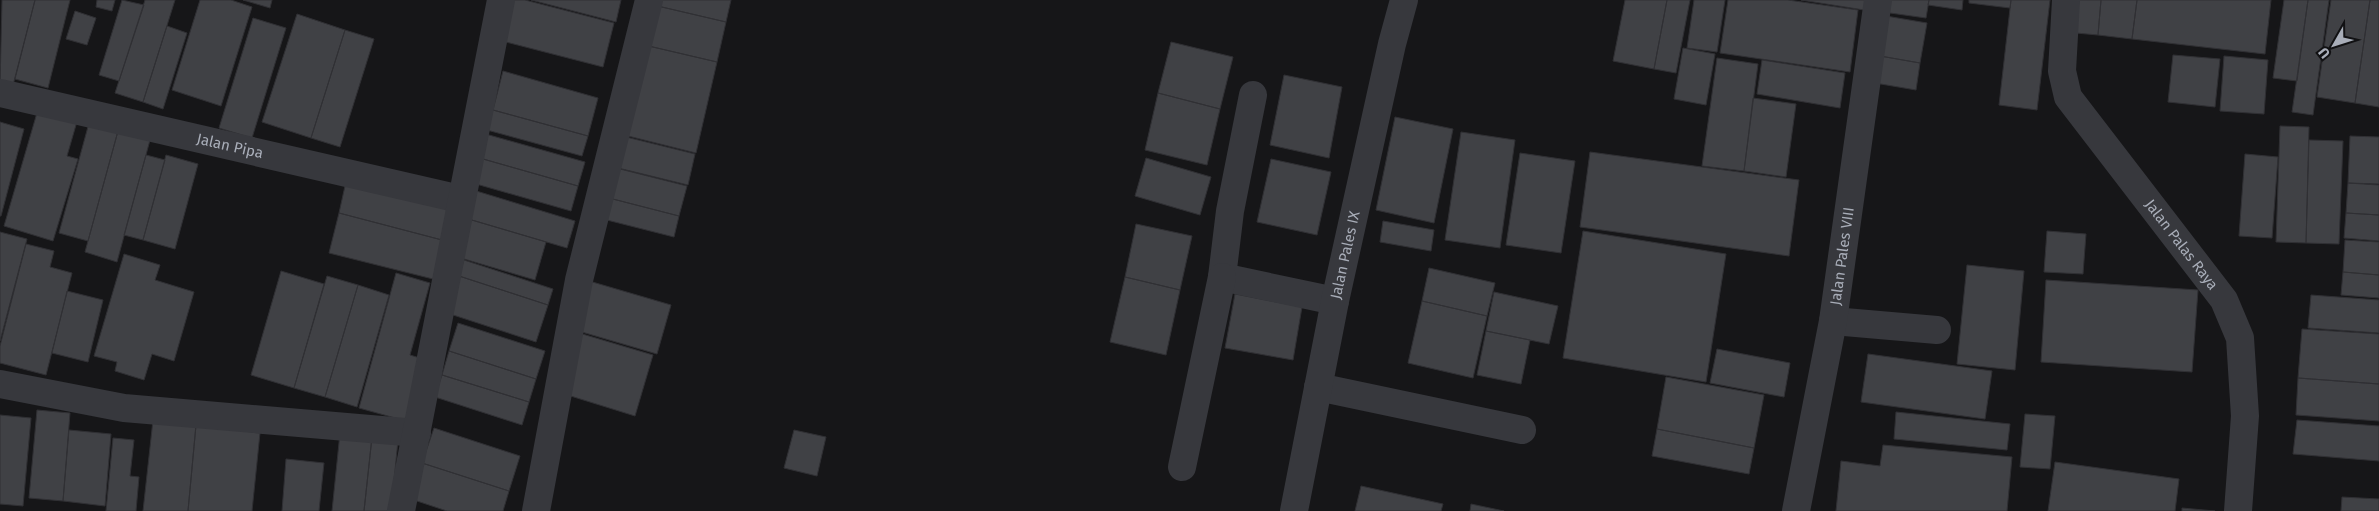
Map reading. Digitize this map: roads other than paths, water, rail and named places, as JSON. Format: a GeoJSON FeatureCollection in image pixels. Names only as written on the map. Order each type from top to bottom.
{"type":"FeatureCollection","features":[{"type":"Feature","properties":{"kind":"street"},"geometry":{"type":"LineString","coordinates":[[401,511],[460,199],[501,0]]}},
{"type":"Feature","properties":{"kind":"street"},"geometry":{"type":"LineString","coordinates":[[536,511],[580,280],[649,0]]}},
{"type":"Feature","properties":{"kind":"street","name":"Jalan Pales IX"},"geometry":{"type":"LineString","coordinates":[[1294,511],[1335,301],[1392,44],[1404,0]]}},
{"type":"Feature","properties":{"kind":"street","name":"Jalan Pales VIII"},"geometry":{"type":"LineString","coordinates":[[1796,511],[1833,321],[1878,0]]}},
{"type":"Feature","properties":{"kind":"street","name":"Jalan Palas Raya"},"geometry":{"type":"LineString","coordinates":[[2066,0],[2062,71],[2068,97],[2224,300],[2240,338],[2245,416],[2238,511]]}},
{"type":"Feature","properties":{"kind":"street","name":"Jalan Pipa"},"geometry":{"type":"LineString","coordinates":[[0,93],[460,199]]}},
{"type":"Feature","properties":{"kind":"street"},"geometry":{"type":"LineString","coordinates":[[1182,467],[1222,276],[1230,211],[1253,95]]}},
{"type":"Feature","properties":{"kind":"street"},"geometry":{"type":"LineString","coordinates":[[1222,276],[1335,301]]}},
{"type":"Feature","properties":{"kind":"street"},"geometry":{"type":"LineString","coordinates":[[1833,321],[1938,330]]}},
{"type":"Feature","properties":{"kind":"street"},"geometry":{"type":"LineString","coordinates":[[0,384],[124,408],[417,433]]}},
{"type":"Feature","properties":{"kind":"street"},"geometry":{"type":"LineString","coordinates":[[1318,387],[1522,430]]}}]}
